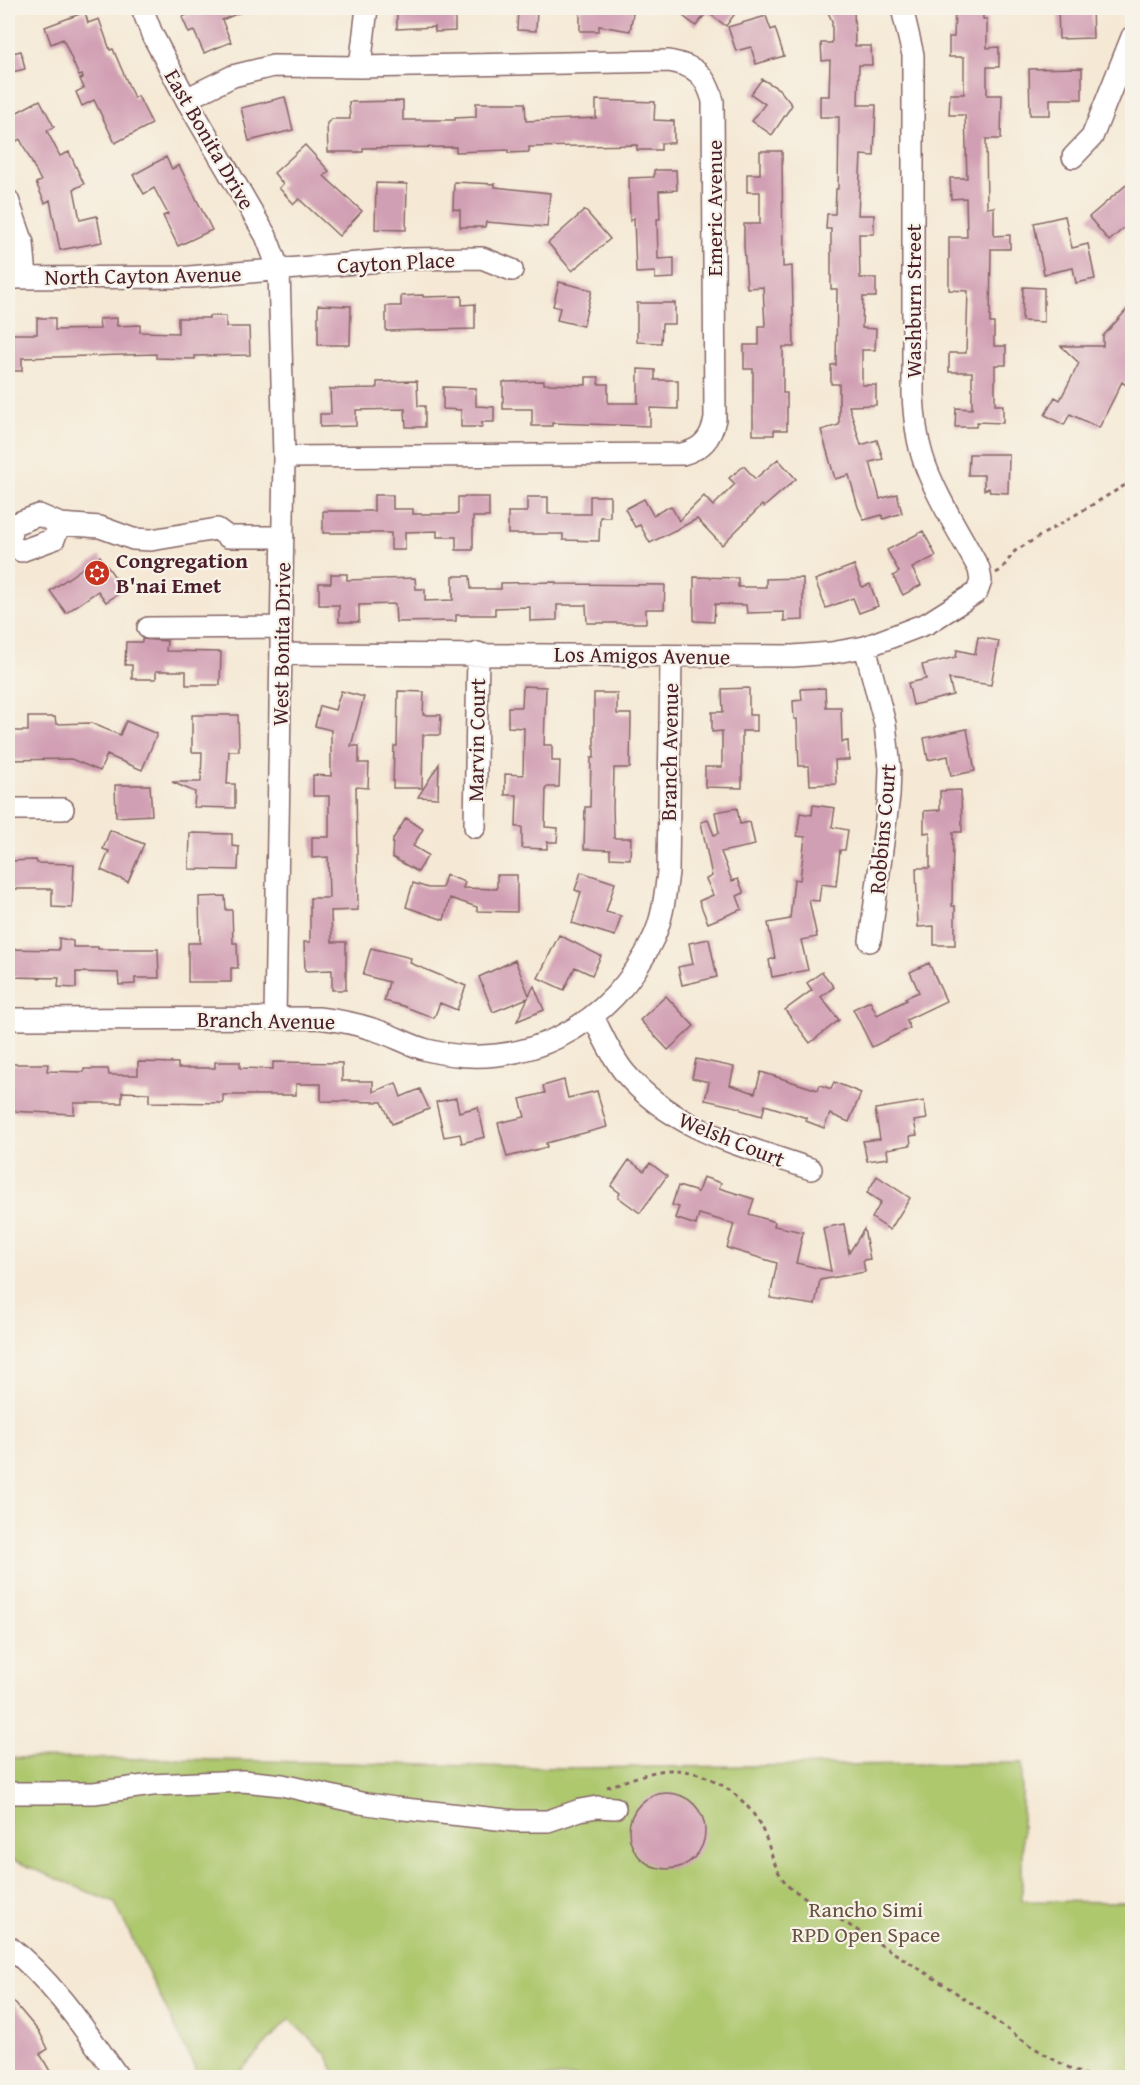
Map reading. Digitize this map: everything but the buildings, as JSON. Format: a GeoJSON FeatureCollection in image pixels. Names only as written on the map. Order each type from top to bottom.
{"type":"FeatureCollection","features":[{"type":"Feature","properties":{"kind":"street","name":"East Bonita Drive"},"geometry":{"type":"LineString","coordinates":[[142,8],[152,34],[186,99],[266,236],[279,270]]}},
{"type":"Feature","properties":{"kind":"street"},"geometry":{"type":"LineString","coordinates":[[360,68],[367,8]]}},
{"type":"Feature","properties":{"kind":"street","name":"Washburn Street"},"geometry":{"type":"LineString","coordinates":[[902,8],[913,55],[913,394],[915,427],[927,467],[979,569],[981,581]]}},
{"type":"Feature","properties":{"kind":"street"},"geometry":{"type":"LineString","coordinates":[[1073,157],[1092,137],[1132,37]]}},
{"type":"Feature","properties":{"kind":"street","name":"Emeric Avenue"},"geometry":{"type":"LineString","coordinates":[[186,99],[233,76],[273,66],[360,68],[669,62],[685,64],[699,72],[709,86],[713,101],[715,419],[712,432],[705,443],[695,451],[682,454],[284,457]]}},
{"type":"Feature","properties":{"kind":"street"},"geometry":{"type":"LineString","coordinates":[[8,200],[23,243],[17,278]]}},
{"type":"Feature","properties":{"kind":"street","name":"Cayton Place"},"geometry":{"type":"LineString","coordinates":[[279,270],[406,259],[482,258],[512,270]]}},
{"type":"Feature","properties":{"kind":"street","name":"West Bonita Drive"},"geometry":{"type":"LineString","coordinates":[[275,1018],[284,457],[279,270]]}},
{"type":"Feature","properties":{"kind":"street","name":"North Cayton Avenue"},"geometry":{"type":"LineString","coordinates":[[17,278],[189,277],[279,270]]}},
{"type":"Feature","properties":{"kind":"street"},"geometry":{"type":"LineString","coordinates":[[60,524],[100,527],[133,538],[151,540],[217,529],[228,537],[283,537]]}},
{"type":"Feature","properties":{"kind":"street","name":"Los Amigos Avenue"},"geometry":{"type":"LineString","coordinates":[[281,654],[793,656],[831,653],[865,647],[928,623],[977,592],[981,581]]}},
{"type":"Feature","properties":{"kind":"street"},"geometry":{"type":"LineString","coordinates":[[148,628],[281,627]]}},
{"type":"Feature","properties":{"kind":"street","name":"Robbins Court"},"geometry":{"type":"LineString","coordinates":[[865,647],[885,724],[890,768],[889,796],[870,941]]}},
{"type":"Feature","properties":{"kind":"street","name":"Marvin Court"},"geometry":{"type":"LineString","coordinates":[[475,827],[478,653]]}},
{"type":"Feature","properties":{"kind":"street","name":"Branch Avenue"},"geometry":{"type":"LineString","coordinates":[[8,1019],[318,1018],[373,1029],[427,1050],[474,1056],[506,1054],[534,1048],[565,1035],[593,1017],[619,993],[638,968],[654,937],[664,905],[668,872],[671,656]]}},
{"type":"Feature","properties":{"kind":"street"},"geometry":{"type":"LineString","coordinates":[[8,809],[63,809]]}},
{"type":"Feature","properties":{"kind":"street","name":"Welsh Court"},"geometry":{"type":"LineString","coordinates":[[593,1017],[611,1053],[624,1071],[645,1094],[666,1111],[704,1132],[811,1170]]}},
{"type":"Feature","properties":{"kind":"street"},"geometry":{"type":"LineString","coordinates":[[8,1793],[94,1792],[152,1785],[243,1781],[282,1785],[361,1803],[395,1808],[516,1821],[548,1821],[580,1810],[597,1807],[615,1808]]}},
{"type":"Feature","properties":{"kind":"street"},"geometry":{"type":"LineString","coordinates":[[8,1946],[29,1963],[64,2000],[119,2078]]}},
{"type":"Feature","properties":{"kind":"path"},"geometry":{"type":"LineString","coordinates":[[981,581],[1001,570],[1014,551],[1132,481]]}},
{"type":"Feature","properties":{"kind":"path"},"geometry":{"type":"LineString","coordinates":[[600,1790],[660,1771],[678,1770],[709,1778],[733,1792],[753,1811],[763,1829],[775,1868],[789,1887],[923,1971],[1027,2043],[1077,2072],[1093,2078]]}},
{"type":"Feature","properties":{"kind":"green space","name":"Rancho Simi RPD Open Space"},"geometry":{"type":"Polygon","coordinates":[[[8,1758],[170,1759],[563,1768],[1022,1763],[1022,1901],[1132,1902],[1132,2077],[337,2077],[326,2054],[289,2019],[235,2077],[204,2077],[198,2075],[115,1903],[8,1858],[8,1758]]]}},
{"type":"Feature","properties":{"kind":"place","name":"Congregation B'nai Emet"},"geometry":{"type":"Point","coordinates":[97,573]}}]}
